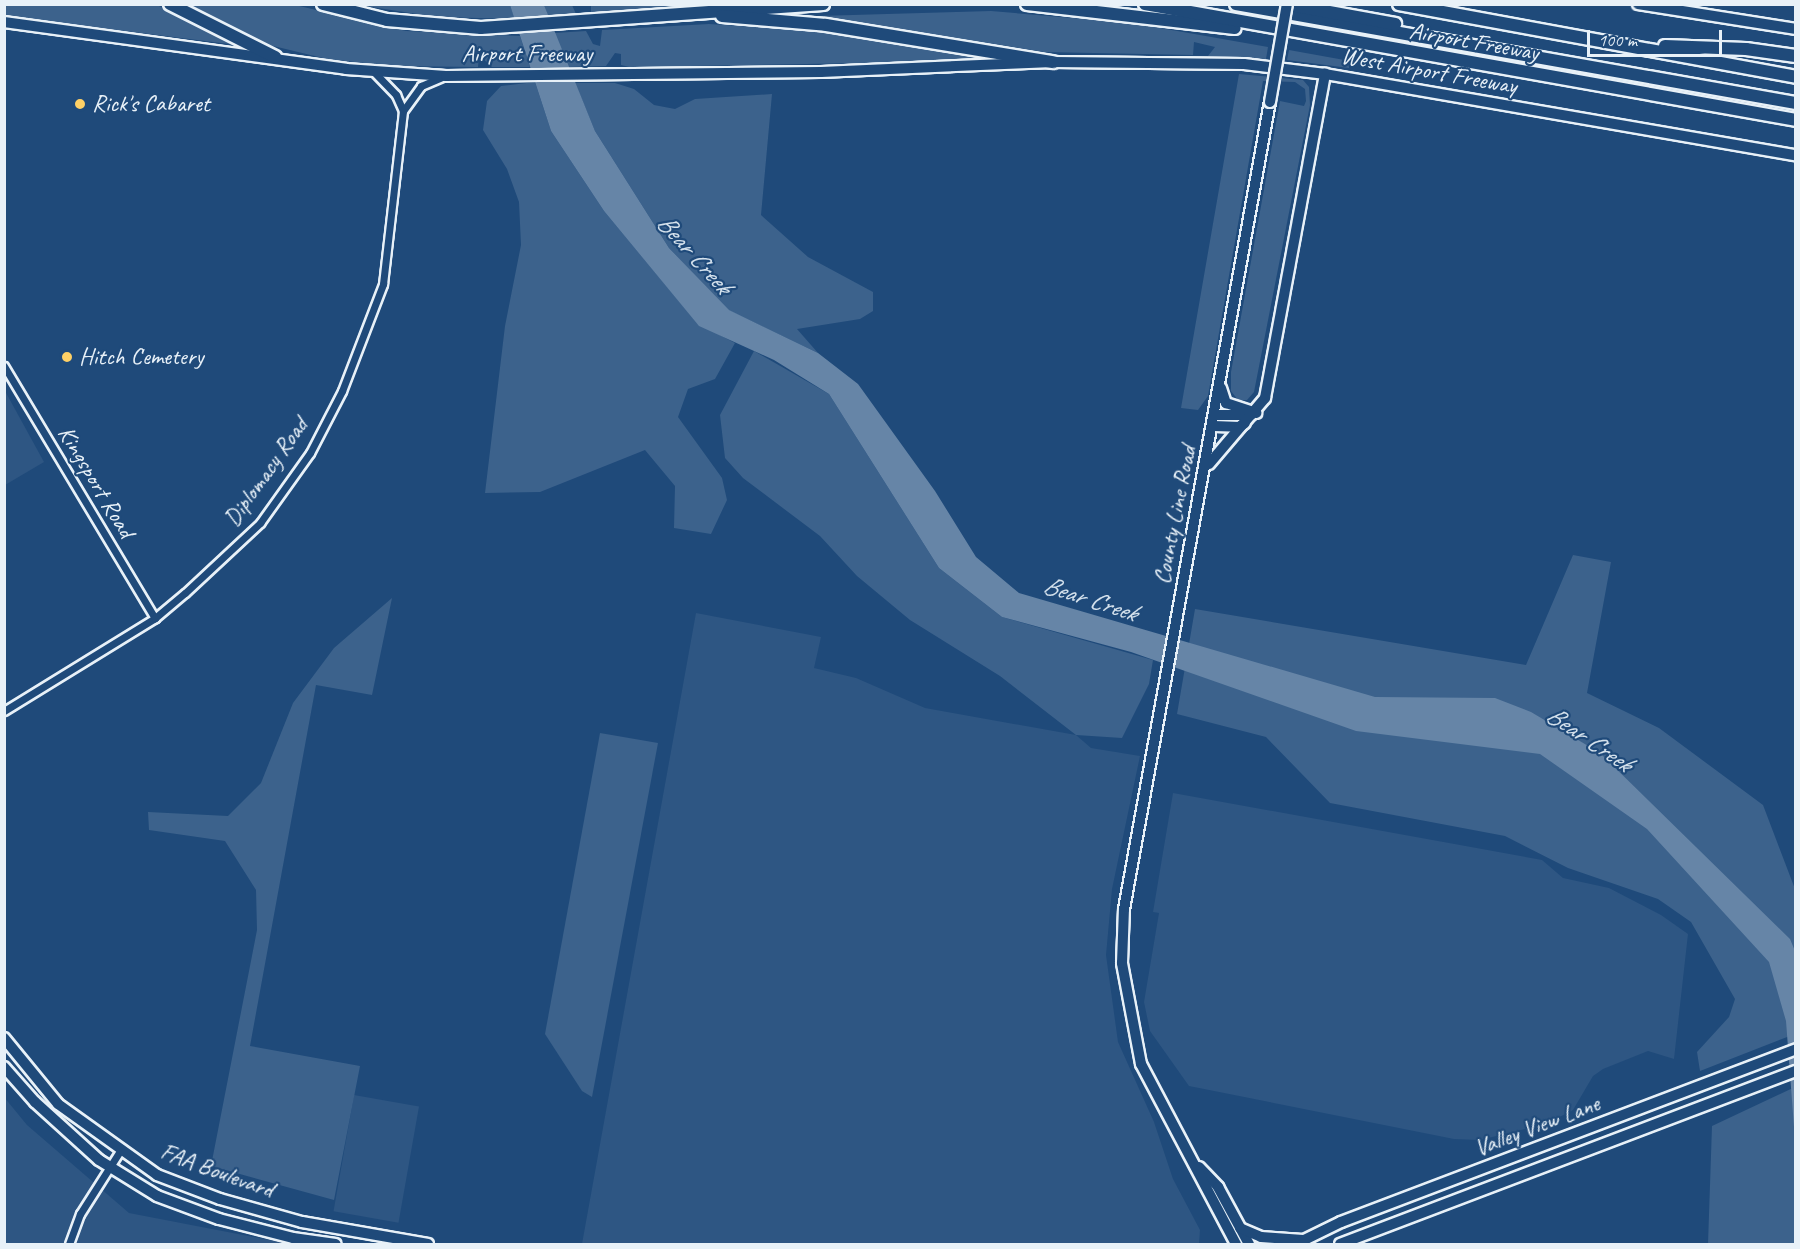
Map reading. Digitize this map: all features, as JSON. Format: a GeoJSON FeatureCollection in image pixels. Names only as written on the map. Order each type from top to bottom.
{"type":"FeatureCollection","features":[{"type":"Feature","properties":{"kind":"highway"},"geometry":{"type":"LineString","coordinates":[[170,4],[275,57]]}},
{"type":"Feature","properties":{"kind":"highway"},"geometry":{"type":"LineString","coordinates":[[323,4],[387,20],[450,27],[519,28],[588,21],[715,15],[826,25],[1053,62]]}},
{"type":"Feature","properties":{"kind":"highway"},"geometry":{"type":"LineString","coordinates":[[715,15],[742,9],[823,4]]}},
{"type":"Feature","properties":{"kind":"highway"},"geometry":{"type":"LineString","coordinates":[[1027,4],[1300,33]]}},
{"type":"Feature","properties":{"kind":"highway","name":"Airport Freeway"},"geometry":{"type":"LineString","coordinates":[[1145,4],[1796,120]]}},
{"type":"Feature","properties":{"kind":"highway"},"geometry":{"type":"LineString","coordinates":[[1236,4],[1796,103]]}},
{"type":"Feature","properties":{"kind":"highway"},"geometry":{"type":"LineString","coordinates":[[1286,4],[1796,94]]}},
{"type":"Feature","properties":{"kind":"highway","name":"Airport Freeway"},"geometry":{"type":"LineString","coordinates":[[1399,4],[1796,76]]}},
{"type":"Feature","properties":{"kind":"highway"},"geometry":{"type":"LineString","coordinates":[[1625,45],[1746,49],[1796,56]]}},
{"type":"Feature","properties":{"kind":"main road","name":"County Line Road"},"geometry":{"type":"LineString","coordinates":[[1236,1245],[1205,1191],[1195,1162],[1141,1064],[1122,963],[1124,909],[1215,420],[1286,4]]}},
{"type":"Feature","properties":{"kind":"main road"},"geometry":{"type":"LineString","coordinates":[[1638,4],[1796,29]]}},
{"type":"Feature","properties":{"kind":"main road","name":"Airport Freeway"},"geometry":{"type":"LineString","coordinates":[[4,22],[374,72],[446,76],[620,74],[1053,62]]}},
{"type":"Feature","properties":{"kind":"main road","name":"West Airport Freeway"},"geometry":{"type":"LineString","coordinates":[[1053,62],[1244,64],[1325,74],[1796,155]]}},
{"type":"Feature","properties":{"kind":"main road"},"geometry":{"type":"LineString","coordinates":[[1206,470],[1227,441],[1256,413],[1265,398],[1325,74]]}},
{"type":"Feature","properties":{"kind":"main road"},"geometry":{"type":"LineString","coordinates":[[1220,388],[1226,403],[1256,413]]}},
{"type":"Feature","properties":{"kind":"main road"},"geometry":{"type":"LineString","coordinates":[[1215,420],[1239,427],[1256,413]]}},
{"type":"Feature","properties":{"kind":"main road","name":"FAA Boulevard"},"geometry":{"type":"LineString","coordinates":[[4,1038],[9,1055],[58,1104],[120,1152],[166,1179],[251,1208],[303,1222],[390,1241],[428,1245]]}},
{"type":"Feature","properties":{"kind":"main road","name":"Valley View Lane"},"geometry":{"type":"LineString","coordinates":[[1300,1243],[1341,1222],[1796,1049]]}},
{"type":"Feature","properties":{"kind":"main road","name":"FAA Boulevard"},"geometry":{"type":"LineString","coordinates":[[4,1067],[57,1124],[109,1166],[157,1196],[249,1227],[336,1245]]}},
{"type":"Feature","properties":{"kind":"main road","name":"Valley View Lane"},"geometry":{"type":"LineString","coordinates":[[1340,1245],[1796,1071]]}},
{"type":"Feature","properties":{"kind":"main road","name":"County Line Road"},"geometry":{"type":"LineString","coordinates":[[1195,1162],[1218,1187],[1249,1245]]}},
{"type":"Feature","properties":{"kind":"main road"},"geometry":{"type":"LineString","coordinates":[[1501,1162],[1510,1179]]}},
{"type":"Feature","properties":{"kind":"main road"},"geometry":{"type":"LineString","coordinates":[[249,1227],[251,1208]]}},
{"type":"Feature","properties":{"kind":"main road"},"geometry":{"type":"LineString","coordinates":[[1240,1227],[1262,1237],[1300,1243]]}},
{"type":"Feature","properties":{"kind":"main road"},"geometry":{"type":"LineString","coordinates":[[1227,1229],[1229,1245]]}},
{"type":"Feature","properties":{"kind":"street"},"geometry":{"type":"LineString","coordinates":[[374,72],[396,95],[403,111]]}},
{"type":"Feature","properties":{"kind":"street","name":"Diplomacy Road"},"geometry":{"type":"LineString","coordinates":[[4,711],[155,618],[221,562],[260,523],[310,453],[342,391],[383,284],[403,111],[421,86],[446,76]]}},
{"type":"Feature","properties":{"kind":"street","name":"Kingsport Road"},"geometry":{"type":"LineString","coordinates":[[4,366],[155,618]]}},
{"type":"Feature","properties":{"kind":"street"},"geometry":{"type":"LineString","coordinates":[[69,1245],[80,1214],[120,1152]]}},
{"type":"Feature","properties":{"kind":"shaded area"},"geometry":{"type":"Polygon","coordinates":[[[591,4],[710,4],[710,5],[591,13],[591,4]]]}},
{"type":"Feature","properties":{"kind":"shaded area"},"geometry":{"type":"Polygon","coordinates":[[[5,5],[157,5],[237,45],[5,16],[5,5]]]}},
{"type":"Feature","properties":{"kind":"shaded area"},"geometry":{"type":"Polygon","coordinates":[[[177,5],[295,5],[406,31],[520,36],[530,67],[492,67],[479,55],[478,67],[392,66],[327,59],[265,44],[177,5]]]}},
{"type":"Feature","properties":{"kind":"shaded area"},"geometry":{"type":"Polygon","coordinates":[[[359,5],[510,5],[515,19],[436,17],[359,5]]]}},
{"type":"Feature","properties":{"kind":"shaded area"},"geometry":{"type":"Polygon","coordinates":[[[510,5],[544,5],[595,131],[669,248],[729,310],[818,353],[858,384],[935,491],[976,557],[1019,593],[1375,697],[1495,698],[1531,712],[1600,753],[1790,939],[1795,951],[1795,1226],[1794,1127],[1786,1021],[1769,962],[1647,829],[1540,754],[1356,731],[1131,652],[1002,617],[939,568],[829,394],[774,360],[699,326],[604,211],[551,131],[510,5]]]}},
{"type":"Feature","properties":{"kind":"shaded area"},"geometry":{"type":"Polygon","coordinates":[[[544,5],[572,5],[576,14],[548,16],[544,5]]]}},
{"type":"Feature","properties":{"kind":"shaded area"},"geometry":{"type":"Polygon","coordinates":[[[991,11],[1132,23],[1268,47],[1266,59],[1208,56],[1215,47],[1194,42],[1193,55],[1044,52],[818,16],[991,11]]]}},
{"type":"Feature","properties":{"kind":"shaded area"},"geometry":{"type":"Polygon","coordinates":[[[709,24],[832,32],[982,56],[984,61],[629,67],[621,65],[621,54],[615,53],[606,66],[568,67],[554,33],[586,31],[593,44],[600,46],[602,30],[709,24]]]}},
{"type":"Feature","properties":{"kind":"shaded area"},"geometry":{"type":"Polygon","coordinates":[[[1289,50],[1350,61],[1349,68],[1287,60],[1289,50]]]}},
{"type":"Feature","properties":{"kind":"shaded area"},"geometry":{"type":"Polygon","coordinates":[[[1239,74],[1303,80],[1309,87],[1310,105],[1254,392],[1247,400],[1238,400],[1231,391],[1231,372],[1280,101],[1304,106],[1306,101],[1305,89],[1295,82],[1263,81],[1208,396],[1198,410],[1181,408],[1239,74]]]}},
{"type":"Feature","properties":{"kind":"shaded area"},"geometry":{"type":"Polygon","coordinates":[[[535,82],[551,131],[604,211],[697,323],[735,343],[715,379],[688,389],[678,417],[722,478],[727,500],[711,534],[674,528],[675,486],[645,450],[540,492],[485,493],[505,326],[521,245],[519,202],[507,169],[483,130],[487,101],[501,86],[535,82]]]}},
{"type":"Feature","properties":{"kind":"shaded area"},"geometry":{"type":"Polygon","coordinates":[[[575,83],[615,83],[634,89],[654,105],[675,109],[695,99],[772,94],[761,215],[808,257],[873,292],[873,311],[860,319],[797,329],[818,353],[728,310],[669,248],[595,131],[575,83]]]}},
{"type":"Feature","properties":{"kind":"shaded area"},"geometry":{"type":"Polygon","coordinates":[[[754,351],[829,394],[939,568],[1002,617],[1153,660],[1149,684],[1122,738],[1076,735],[1000,676],[910,620],[857,576],[820,536],[743,478],[725,458],[720,415],[754,351]]]}},
{"type":"Feature","properties":{"kind":"shaded area"},"geometry":{"type":"Polygon","coordinates":[[[5,391],[44,462],[4,485],[5,391]]]}},
{"type":"Feature","properties":{"kind":"shaded area"},"geometry":{"type":"Polygon","coordinates":[[[1573,555],[1611,562],[1587,693],[1659,728],[1763,805],[1795,889],[1795,1034],[1700,1071],[1697,1052],[1729,1017],[1735,999],[1691,922],[1658,899],[1568,868],[1505,836],[1330,803],[1266,737],[1177,714],[1195,609],[1526,665],[1573,555]]]}},
{"type":"Feature","properties":{"kind":"shaded area"},"geometry":{"type":"Polygon","coordinates":[[[392,598],[372,695],[316,685],[250,1046],[360,1066],[334,1200],[211,1166],[257,930],[256,890],[225,841],[149,830],[148,812],[228,816],[261,783],[293,703],[334,648],[392,598]]]}},
{"type":"Feature","properties":{"kind":"shaded area"},"geometry":{"type":"Polygon","coordinates":[[[696,613],[821,637],[814,668],[856,678],[925,708],[1076,735],[1091,748],[1140,756],[1112,889],[1106,955],[1118,1042],[1154,1122],[1173,1179],[1200,1230],[1199,1244],[582,1244],[696,613]]]}},
{"type":"Feature","properties":{"kind":"shaded area"},"geometry":{"type":"Polygon","coordinates":[[[600,733],[658,743],[592,1097],[582,1091],[545,1034],[600,733]]]}},
{"type":"Feature","properties":{"kind":"shaded area"},"geometry":{"type":"Polygon","coordinates":[[[1173,793],[1542,860],[1563,878],[1609,888],[1661,915],[1688,934],[1674,1059],[1648,1051],[1603,1069],[1593,1076],[1573,1110],[1546,1124],[1480,1140],[1454,1139],[1189,1086],[1150,1031],[1144,1002],[1159,913],[1153,912],[1173,793]]]}},
{"type":"Feature","properties":{"kind":"shaded area"},"geometry":{"type":"Polygon","coordinates":[[[1795,1087],[1795,1244],[1708,1244],[1712,1126],[1795,1087]]]}},
{"type":"Feature","properties":{"kind":"shaded area"},"geometry":{"type":"Polygon","coordinates":[[[354,1095],[419,1106],[399,1223],[334,1211],[354,1095]]]}},
{"type":"Feature","properties":{"kind":"shaded area"},"geometry":{"type":"Polygon","coordinates":[[[4,1097],[27,1125],[129,1213],[290,1244],[5,1244],[4,1097]]]}},
{"type":"Feature","properties":{"kind":"place","name":"Rick's Cabaret"},"geometry":{"type":"Point","coordinates":[80,104]}},
{"type":"Feature","properties":{"kind":"place","name":"Hitch Cemetery"},"geometry":{"type":"Point","coordinates":[67,357]}},
{"type":"Feature","properties":{"kind":"water label","name":"Bear Creek"},"geometry":{"type":"Point","coordinates":[694,254]}},
{"type":"Feature","properties":{"kind":"water label","name":"Bear Creek"},"geometry":{"type":"Point","coordinates":[1090,599]}},
{"type":"Feature","properties":{"kind":"water label","name":"Bear Creek"},"geometry":{"type":"Point","coordinates":[1589,739]}}]}
